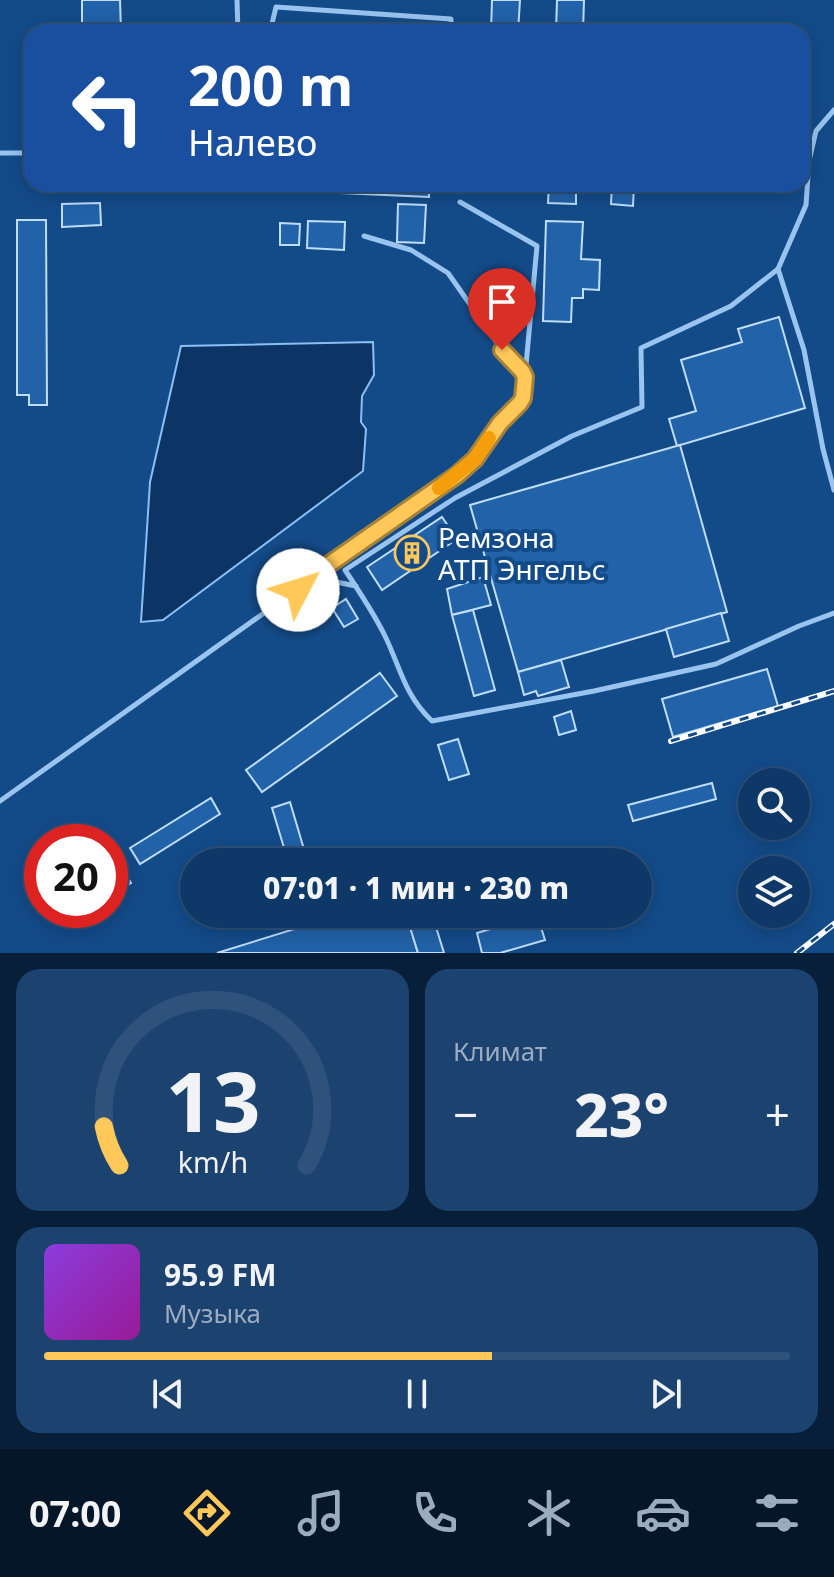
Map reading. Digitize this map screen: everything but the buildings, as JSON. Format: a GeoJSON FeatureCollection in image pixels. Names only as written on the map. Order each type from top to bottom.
{"type":"FeatureCollection","features":[{"type":"Feature","properties":{"kind":"lane"},"geometry":{"type":"LineString","coordinates":[[237,0],[238,24]]}},
{"type":"Feature","properties":{"kind":"lane"},"geometry":{"type":"LineString","coordinates":[[272,24],[276,7],[451,19],[451,24]]}},
{"type":"Feature","properties":{"kind":"lane"},"geometry":{"type":"LineString","coordinates":[[810,157],[816,131],[834,110]]}},
{"type":"Feature","properties":{"kind":"lane"},"geometry":{"type":"LineString","coordinates":[[0,153],[24,153]]}},
{"type":"Feature","properties":{"kind":"lane"},"geometry":{"type":"LineString","coordinates":[[807,192],[806,205],[778,269],[731,306],[641,348],[642,407],[572,436],[455,498],[345,570],[385,636],[401,678],[419,708],[432,721],[594,691],[716,664],[834,613]]}},
{"type":"Feature","properties":{"kind":"lane"},"geometry":{"type":"LineString","coordinates":[[0,801],[457,475],[475,459],[500,423],[520,403],[525,390],[537,246],[460,202]]}},
{"type":"Feature","properties":{"kind":"lane"},"geometry":{"type":"LineString","coordinates":[[364,236],[411,250],[448,273],[502,350],[525,377]]}},
{"type":"Feature","properties":{"kind":"lane"},"geometry":{"type":"LineString","coordinates":[[778,269],[804,350],[834,490]]}},
{"type":"Feature","properties":{"kind":"lane"},"geometry":{"type":"LineString","coordinates":[[311,582],[326,580],[356,586]]}},
{"type":"Feature","properties":{"kind":"water"},"geometry":{"type":"Polygon","coordinates":[[[373,342],[374,375],[362,396],[361,422],[366,429],[363,471],[163,620],[141,622],[150,482],[181,346],[373,342]]]}},
{"type":"Feature","properties":{"kind":"railway"},"geometry":{"type":"LineString","coordinates":[[671,741],[834,691]]}},
{"type":"Feature","properties":{"kind":"railway"},"geometry":{"type":"LineString","coordinates":[[797,953],[834,924]]}},
{"type":"Feature","properties":{"kind":"slow traffic"},"geometry":{"type":"LineString","coordinates":[[439,488],[475,459],[489,438]]}},
{"type":"Feature","properties":{"kind":"place","name":"Ремзона АТП Энгельс"},"geometry":{"type":"Point","coordinates":[412,553]}},
{"type":"Feature","properties":{"kind":"route"},"geometry":{"type":"LineString","coordinates":[[298,590],[475,459],[500,423],[520,403],[525,390],[522,371],[502,350]]}}]}
